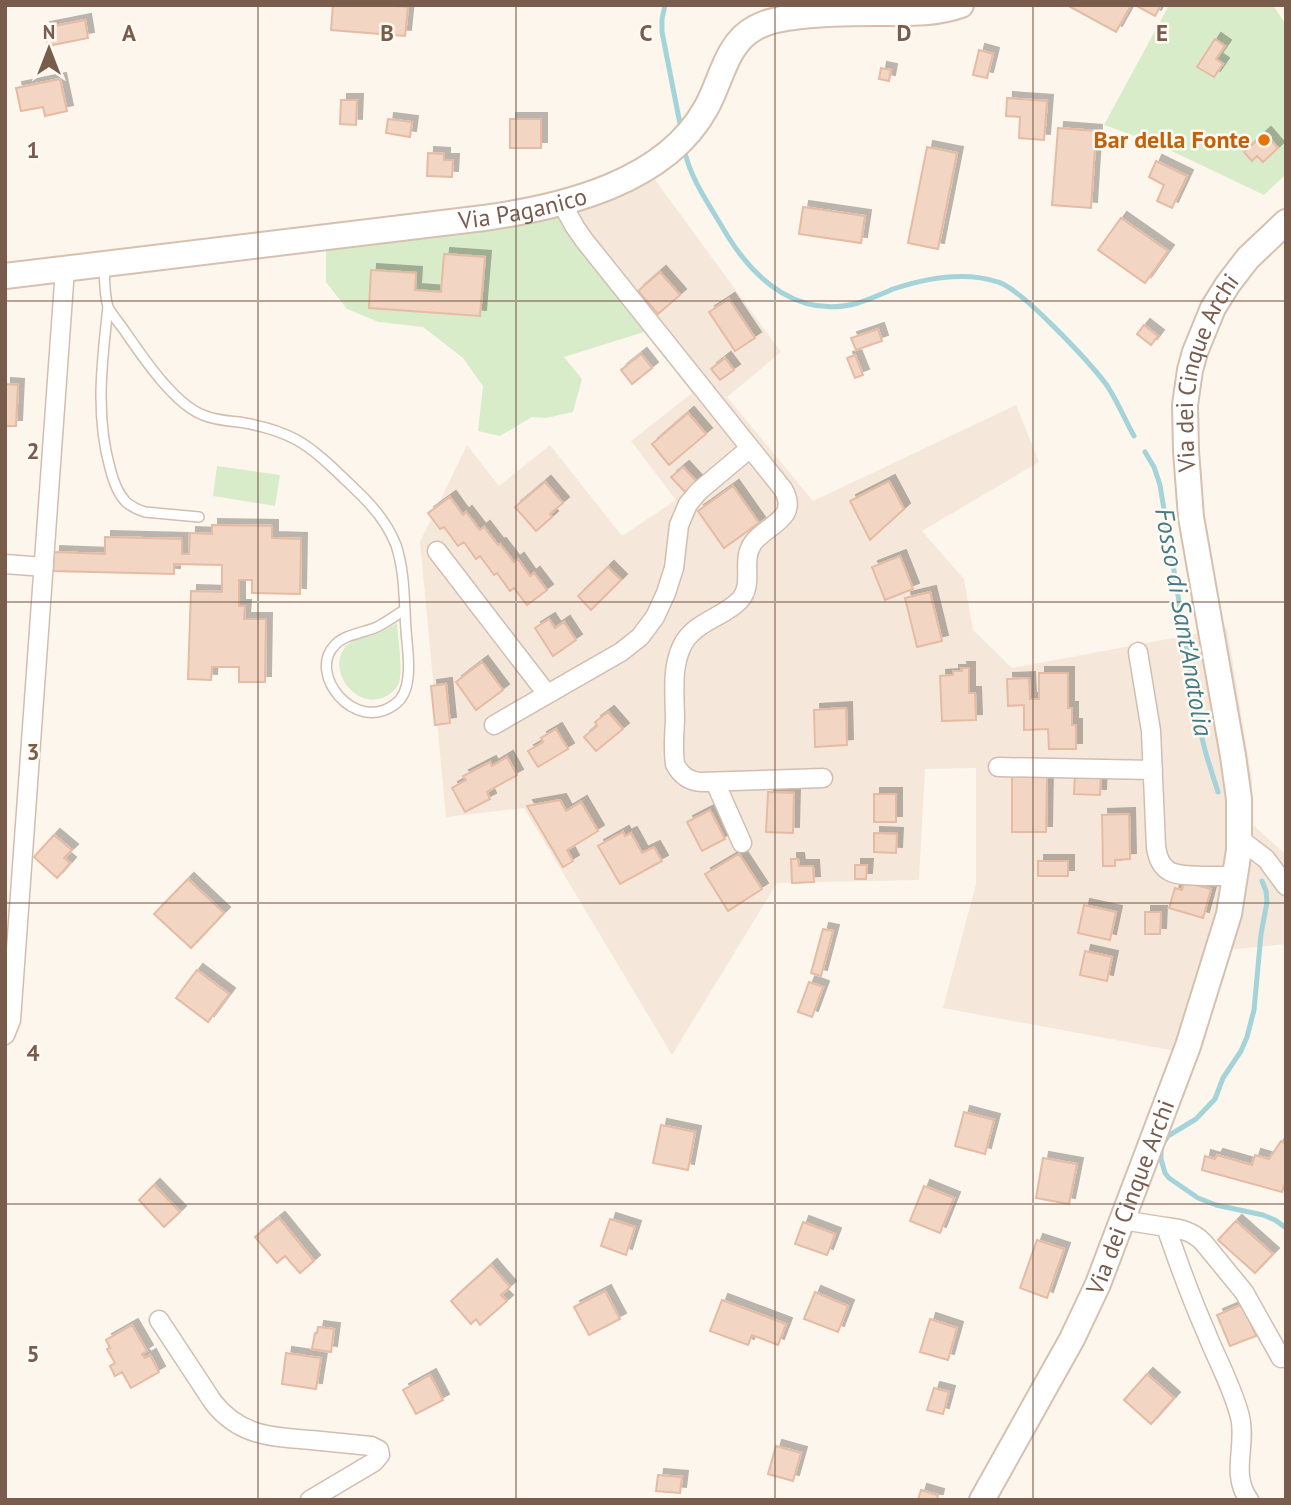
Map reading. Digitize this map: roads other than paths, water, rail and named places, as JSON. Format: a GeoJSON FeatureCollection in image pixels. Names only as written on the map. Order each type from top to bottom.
{"type":"FeatureCollection","features":[{"type":"Feature","properties":{"kind":"main road","name":"Via Paganico"},"geometry":{"type":"LineString","coordinates":[[5,276],[484,218],[561,202],[621,181],[660,160],[677,146],[704,113],[734,49],[746,34],[762,25],[775,20],[811,15],[925,13],[961,5]]}},
{"type":"Feature","properties":{"kind":"main road","name":"Via dei Cinque Archi"},"geometry":{"type":"LineString","coordinates":[[982,1500],[1085,1313],[1098,1284],[1197,1019],[1226,926],[1240,839],[1237,780],[1189,503],[1185,405],[1195,352],[1213,308],[1248,258],[1286,222]]}},
{"type":"Feature","properties":{"kind":"street"},"geometry":{"type":"LineString","coordinates":[[561,202],[584,240],[785,493],[788,505],[785,516],[758,537],[749,549],[748,582],[743,596],[730,608],[706,621],[689,635],[679,653],[675,674],[676,764],[681,774],[691,780],[715,782],[823,778]]}},
{"type":"Feature","properties":{"kind":"street"},"geometry":{"type":"LineString","coordinates":[[5,1035],[11,1020],[11,937],[44,567],[65,269]]}},
{"type":"Feature","properties":{"kind":"street"},"geometry":{"type":"LineString","coordinates":[[494,725],[627,648],[646,630],[659,610],[670,581],[680,525],[688,504],[699,491],[749,449]]}},
{"type":"Feature","properties":{"kind":"street"},"geometry":{"type":"LineString","coordinates":[[437,551],[547,694]]}},
{"type":"Feature","properties":{"kind":"street"},"geometry":{"type":"LineString","coordinates":[[5,564],[44,567]]}},
{"type":"Feature","properties":{"kind":"street"},"geometry":{"type":"LineString","coordinates":[[1138,652],[1151,731],[1158,856],[1163,866],[1172,873],[1236,876]]}},
{"type":"Feature","properties":{"kind":"street"},"geometry":{"type":"LineString","coordinates":[[998,767],[1153,770]]}},
{"type":"Feature","properties":{"kind":"street"},"geometry":{"type":"LineString","coordinates":[[715,782],[742,843]]}},
{"type":"Feature","properties":{"kind":"street"},"geometry":{"type":"LineString","coordinates":[[1240,839],[1266,859],[1286,886]]}},
{"type":"Feature","properties":{"kind":"street"},"geometry":{"type":"LineString","coordinates":[[1122,1220],[1187,1230],[1196,1235],[1244,1292],[1281,1358]]}},
{"type":"Feature","properties":{"kind":"street"},"geometry":{"type":"LineString","coordinates":[[1166,1227],[1195,1309],[1237,1408],[1242,1426],[1239,1477],[1249,1500]]}},
{"type":"Feature","properties":{"kind":"street"},"geometry":{"type":"LineString","coordinates":[[159,1320],[213,1402],[238,1425],[266,1436],[371,1446],[379,1450],[380,1455],[374,1462],[310,1500]]}},
{"type":"Feature","properties":{"kind":"lane"},"geometry":{"type":"LineString","coordinates":[[104,265],[108,307],[101,413],[105,450],[115,482],[124,500],[136,509],[199,517]]}},
{"type":"Feature","properties":{"kind":"lane"},"geometry":{"type":"LineString","coordinates":[[108,307],[153,369],[185,405],[201,415],[262,427],[297,440],[321,458],[386,524],[400,562],[404,610],[408,677],[402,696],[393,706],[374,712],[363,712],[346,704],[330,682],[327,666],[331,650],[340,640],[375,628],[404,610]]}},
{"type":"Feature","properties":{"kind":"waterway","name":"Fosso di Sant'Anatolia"},"geometry":{"type":"LineString","coordinates":[[665,5],[662,32],[681,129]]}},
{"type":"Feature","properties":{"kind":"waterway","name":"Fosso di Sant'Anatolia"},"geometry":{"type":"LineString","coordinates":[[684,149],[696,183],[727,235],[752,268],[782,293],[817,306],[837,307],[858,303],[893,289],[932,279],[959,276],[998,282],[1023,298],[1055,327],[1085,360],[1110,390],[1134,436]]}},
{"type":"Feature","properties":{"kind":"waterway","name":"Fosso di Sant'Anatolia"},"geometry":{"type":"LineString","coordinates":[[1145,452],[1160,485],[1200,730],[1218,792]]}},
{"type":"Feature","properties":{"kind":"waterway","name":"Fosso di Sant'Anatolia"},"geometry":{"type":"LineString","coordinates":[[1262,881],[1267,902],[1261,934],[1254,1010],[1247,1037],[1223,1078],[1215,1099],[1196,1119],[1168,1136],[1161,1147],[1161,1159],[1169,1178],[1198,1198],[1216,1205],[1263,1215],[1286,1228]]}},
{"type":"Feature","properties":{"kind":"place","name":"Bar della Fonte"},"geometry":{"type":"Point","coordinates":[1264,140]}}]}
